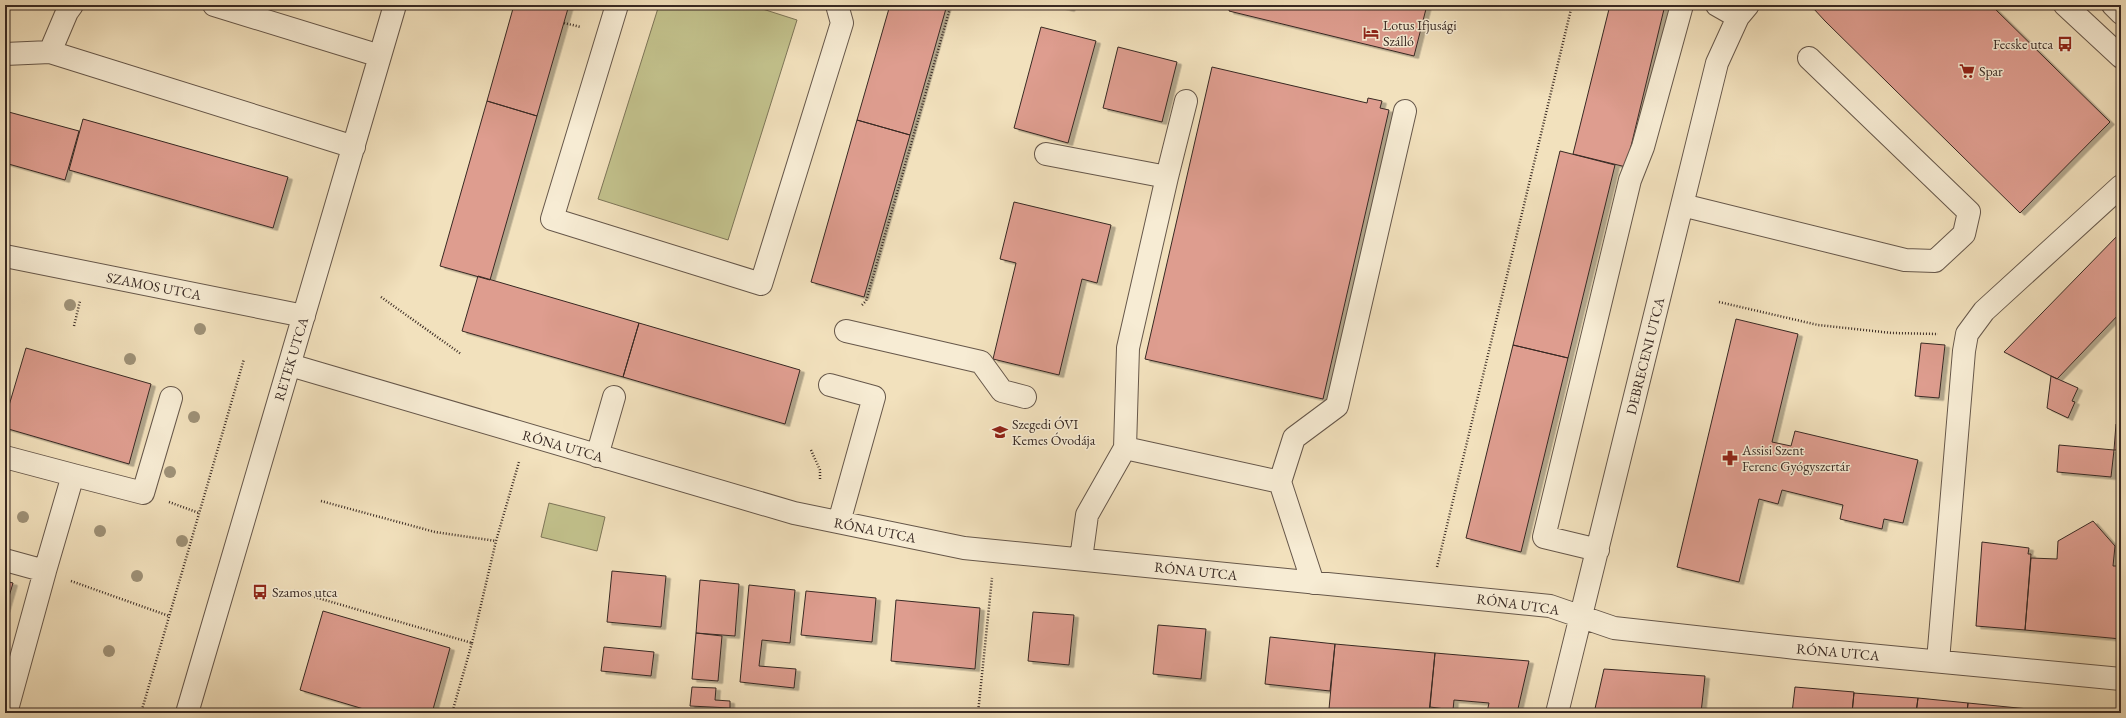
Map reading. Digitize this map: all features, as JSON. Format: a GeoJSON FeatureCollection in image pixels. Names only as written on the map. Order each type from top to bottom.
{"type":"FeatureCollection","features":[{"type":"Feature","properties":{"kind":"street"},"geometry":{"type":"LineString","coordinates":[[50,52],[67,12],[72,5]]}},
{"type":"Feature","properties":{"kind":"street"},"geometry":{"type":"LineString","coordinates":[[214,5],[380,56]]}},
{"type":"Feature","properties":{"kind":"street","name":"RETEK UTCA"},"geometry":{"type":"LineString","coordinates":[[187,713],[395,5]]}},
{"type":"Feature","properties":{"kind":"street"},"geometry":{"type":"LineString","coordinates":[[617,5],[552,219],[761,284],[842,23],[837,5]]}},
{"type":"Feature","properties":{"kind":"street"},"geometry":{"type":"LineString","coordinates":[[1598,550],[1544,538],[1630,180],[1643,147],[1682,5]]}},
{"type":"Feature","properties":{"kind":"street"},"geometry":{"type":"LineString","coordinates":[[1716,5],[1743,11]]}},
{"type":"Feature","properties":{"kind":"street"},"geometry":{"type":"LineString","coordinates":[[2065,5],[2121,57]]}},
{"type":"Feature","properties":{"kind":"street"},"geometry":{"type":"LineString","coordinates":[[2113,5],[2121,13]]}},
{"type":"Feature","properties":{"kind":"street","name":"DEBRECENI UTCA"},"geometry":{"type":"LineString","coordinates":[[1557,713],[1717,63],[1743,11]]}},
{"type":"Feature","properties":{"kind":"street"},"geometry":{"type":"LineString","coordinates":[[5,54],[50,52],[354,147]]}},
{"type":"Feature","properties":{"kind":"street"},"geometry":{"type":"LineString","coordinates":[[1682,205],[1905,260],[1935,261],[1964,234],[1969,212],[1808,58]]}},
{"type":"Feature","properties":{"kind":"street"},"geometry":{"type":"LineString","coordinates":[[1081,559],[1087,515],[1124,448],[1128,348],[1186,101]]}},
{"type":"Feature","properties":{"kind":"street"},"geometry":{"type":"LineString","coordinates":[[1313,583],[1280,482],[1294,438],[1336,406],[1405,111]]}},
{"type":"Feature","properties":{"kind":"street"},"geometry":{"type":"LineString","coordinates":[[1046,154],[1167,177]]}},
{"type":"Feature","properties":{"kind":"street"},"geometry":{"type":"LineString","coordinates":[[1938,661],[1959,400],[1967,334],[1984,311],[2121,186]]}},
{"type":"Feature","properties":{"kind":"street","name":"SZAMOS UTCA"},"geometry":{"type":"LineString","coordinates":[[5,256],[304,316]]}},
{"type":"Feature","properties":{"kind":"street"},"geometry":{"type":"LineString","coordinates":[[846,331],[981,362],[1002,391],[1025,397]]}},
{"type":"Feature","properties":{"kind":"street","name":"RÓNA UTCA"},"geometry":{"type":"LineString","coordinates":[[290,365],[526,436],[794,513],[964,548],[1313,583],[1431,593],[1550,606],[1614,628],[2121,679]]}},
{"type":"Feature","properties":{"kind":"street"},"geometry":{"type":"LineString","coordinates":[[830,385],[874,397],[839,522]]}},
{"type":"Feature","properties":{"kind":"street"},"geometry":{"type":"LineString","coordinates":[[597,456],[614,397]]}},
{"type":"Feature","properties":{"kind":"street"},"geometry":{"type":"LineString","coordinates":[[5,457],[143,493],[171,398]]}},
{"type":"Feature","properties":{"kind":"street"},"geometry":{"type":"LineString","coordinates":[[1124,448],[1280,482]]}},
{"type":"Feature","properties":{"kind":"street"},"geometry":{"type":"LineString","coordinates":[[6,713],[44,571],[73,475]]}},
{"type":"Feature","properties":{"kind":"street"},"geometry":{"type":"LineString","coordinates":[[5,560],[44,571]]}},
{"type":"Feature","properties":{"kind":"path"},"geometry":{"type":"LineString","coordinates":[[500,5],[513,9]]}},
{"type":"Feature","properties":{"kind":"path"},"geometry":{"type":"LineString","coordinates":[[858,310],[866,301],[951,5]]}},
{"type":"Feature","properties":{"kind":"path"},"geometry":{"type":"LineString","coordinates":[[1431,593],[1572,5]]}},
{"type":"Feature","properties":{"kind":"path"},"geometry":{"type":"LineString","coordinates":[[381,297],[461,354]]}},
{"type":"Feature","properties":{"kind":"path"},"geometry":{"type":"LineString","coordinates":[[1720,302],[1818,325],[1892,333],[1967,334]]}},
{"type":"Feature","properties":{"kind":"path"},"geometry":{"type":"LineString","coordinates":[[141,713],[244,359]]}},
{"type":"Feature","properties":{"kind":"path"},"geometry":{"type":"LineString","coordinates":[[452,713],[472,644],[496,541],[526,436]]}},
{"type":"Feature","properties":{"kind":"path"},"geometry":{"type":"LineString","coordinates":[[321,501],[435,532],[496,541]]}},
{"type":"Feature","properties":{"kind":"path"},"geometry":{"type":"LineString","coordinates":[[978,713],[994,551]]}},
{"type":"Feature","properties":{"kind":"path"},"geometry":{"type":"LineString","coordinates":[[44,571],[169,616]]}},
{"type":"Feature","properties":{"kind":"path"},"geometry":{"type":"LineString","coordinates":[[294,591],[472,644]]}},
{"type":"Feature","properties":{"kind":"shaded area"},"geometry":{"type":"Polygon","coordinates":[[[659,5],[750,5],[797,20],[728,240],[598,199],[659,5]]]}},
{"type":"Feature","properties":{"kind":"shaded area"},"geometry":{"type":"Polygon","coordinates":[[[549,503],[605,517],[597,551],[541,537],[549,503]]]}},
{"type":"Feature","properties":{"kind":"building"},"geometry":{"type":"Polygon","coordinates":[[[514,5],[569,5],[537,116],[487,101],[514,5]]]}},
{"type":"Feature","properties":{"kind":"building"},"geometry":{"type":"Polygon","coordinates":[[[890,5],[947,5],[910,135],[857,120],[890,5]]]}},
{"type":"Feature","properties":{"kind":"building"},"geometry":{"type":"Polygon","coordinates":[[[1055,5],[1071,5],[1070,9],[1055,5]]]}},
{"type":"Feature","properties":{"kind":"building","name":"Lotus Ifjusági Szálló"},"geometry":{"type":"Polygon","coordinates":[[[1230,5],[1427,5],[1414,56],[1229,11],[1230,5]]]}},
{"type":"Feature","properties":{"kind":"building"},"geometry":{"type":"Polygon","coordinates":[[[1610,5],[1665,5],[1626,167],[1573,154],[1610,5]]]}},
{"type":"Feature","properties":{"kind":"building","name":"Spar"},"geometry":{"type":"Polygon","coordinates":[[[1816,5],[1991,5],[2110,122],[2020,213],[1825,21],[1813,8],[1816,5]]]}},
{"type":"Feature","properties":{"kind":"building"},"geometry":{"type":"Polygon","coordinates":[[[1041,27],[1096,41],[1068,143],[1014,128],[1041,27]]]}},
{"type":"Feature","properties":{"kind":"building"},"geometry":{"type":"Polygon","coordinates":[[[1118,47],[1177,62],[1162,122],[1103,108],[1118,47]]]}},
{"type":"Feature","properties":{"kind":"building"},"geometry":{"type":"Polygon","coordinates":[[[1212,67],[1367,103],[1368,98],[1382,101],[1380,108],[1389,110],[1323,399],[1145,359],[1212,67]]]}},
{"type":"Feature","properties":{"kind":"building"},"geometry":{"type":"Polygon","coordinates":[[[487,101],[537,116],[490,280],[440,266],[487,101]]]}},
{"type":"Feature","properties":{"kind":"building"},"geometry":{"type":"Polygon","coordinates":[[[5,111],[79,131],[65,180],[5,163],[5,111]]]}},
{"type":"Feature","properties":{"kind":"building"},"geometry":{"type":"Polygon","coordinates":[[[83,119],[288,177],[273,228],[69,170],[83,119]]]}},
{"type":"Feature","properties":{"kind":"building"},"geometry":{"type":"Polygon","coordinates":[[[857,120],[910,135],[864,297],[811,282],[857,120]]]}},
{"type":"Feature","properties":{"kind":"building"},"geometry":{"type":"Polygon","coordinates":[[[1560,151],[1615,165],[1568,358],[1513,345],[1560,151]]]}},
{"type":"Feature","properties":{"kind":"building"},"geometry":{"type":"Polygon","coordinates":[[[1014,202],[1111,225],[1097,283],[1082,279],[1059,375],[993,359],[1016,263],[1000,259],[1014,202]]]}},
{"type":"Feature","properties":{"kind":"building"},"geometry":{"type":"Polygon","coordinates":[[[2121,232],[2121,312],[2057,379],[2004,352],[2121,232]]]}},
{"type":"Feature","properties":{"kind":"building"},"geometry":{"type":"Polygon","coordinates":[[[478,276],[639,323],[623,377],[462,331],[478,276]]]}},
{"type":"Feature","properties":{"kind":"building"},"geometry":{"type":"Polygon","coordinates":[[[1736,319],[1798,334],[1772,442],[1791,446],[1795,431],[1918,460],[1903,523],[1884,519],[1882,529],[1840,519],[1843,505],[1782,490],[1778,504],[1759,499],[1739,582],[1677,567],[1736,319]]]}},
{"type":"Feature","properties":{"kind":"building"},"geometry":{"type":"Polygon","coordinates":[[[639,323],[800,370],[785,424],[623,377],[639,323]]]}},
{"type":"Feature","properties":{"kind":"building"},"geometry":{"type":"Polygon","coordinates":[[[1921,343],[1945,345],[1939,398],[1915,396],[1921,343]]]}},
{"type":"Feature","properties":{"kind":"building"},"geometry":{"type":"Polygon","coordinates":[[[1513,345],[1568,358],[1521,552],[1466,538],[1513,345]]]}},
{"type":"Feature","properties":{"kind":"building"},"geometry":{"type":"Polygon","coordinates":[[[26,348],[151,384],[129,464],[5,428],[5,419],[26,348]]]}},
{"type":"Feature","properties":{"kind":"building"},"geometry":{"type":"Polygon","coordinates":[[[2051,376],[2078,388],[2072,401],[2075,402],[2068,418],[2047,408],[2051,376]]]}},
{"type":"Feature","properties":{"kind":"building"},"geometry":{"type":"Polygon","coordinates":[[[2116,424],[2121,425],[2121,450],[2114,450],[2116,424]]]}},
{"type":"Feature","properties":{"kind":"building"},"geometry":{"type":"Polygon","coordinates":[[[2059,445],[2114,450],[2111,477],[2057,472],[2059,445]]]}},
{"type":"Feature","properties":{"kind":"building"},"geometry":{"type":"Polygon","coordinates":[[[2093,521],[2115,546],[2113,566],[2121,566],[2121,639],[2025,630],[2031,558],[2057,559],[2058,541],[2093,521]]]}},
{"type":"Feature","properties":{"kind":"building"},"geometry":{"type":"Polygon","coordinates":[[[1982,542],[2029,548],[2028,554],[2031,554],[2025,630],[1976,626],[1982,542]]]}},
{"type":"Feature","properties":{"kind":"building"},"geometry":{"type":"Polygon","coordinates":[[[612,571],[666,576],[661,627],[607,622],[612,571]]]}},
{"type":"Feature","properties":{"kind":"building"},"geometry":{"type":"Polygon","coordinates":[[[700,580],[739,584],[735,636],[696,633],[700,580]]]}},
{"type":"Feature","properties":{"kind":"building"},"geometry":{"type":"Polygon","coordinates":[[[5,581],[13,583],[5,610],[5,581]]]}},
{"type":"Feature","properties":{"kind":"building"},"geometry":{"type":"Polygon","coordinates":[[[749,585],[795,590],[790,643],[762,640],[759,666],[796,669],[794,688],[740,682],[749,585]]]}},
{"type":"Feature","properties":{"kind":"building"},"geometry":{"type":"Polygon","coordinates":[[[806,591],[876,598],[872,642],[801,635],[806,591]]]}},
{"type":"Feature","properties":{"kind":"building"},"geometry":{"type":"Polygon","coordinates":[[[896,600],[980,608],[975,669],[891,661],[896,600]]]}},
{"type":"Feature","properties":{"kind":"building"},"geometry":{"type":"Polygon","coordinates":[[[323,611],[450,648],[432,713],[377,713],[300,690],[323,611]]]}},
{"type":"Feature","properties":{"kind":"building"},"geometry":{"type":"Polygon","coordinates":[[[1033,612],[1074,615],[1069,665],[1028,661],[1033,612]]]}},
{"type":"Feature","properties":{"kind":"building"},"geometry":{"type":"Polygon","coordinates":[[[1158,625],[1206,629],[1201,679],[1153,674],[1158,625]]]}},
{"type":"Feature","properties":{"kind":"building"},"geometry":{"type":"Polygon","coordinates":[[[696,633],[722,636],[718,681],[692,679],[696,633]]]}},
{"type":"Feature","properties":{"kind":"building"},"geometry":{"type":"Polygon","coordinates":[[[1270,637],[1335,644],[1330,691],[1265,684],[1270,637]]]}},
{"type":"Feature","properties":{"kind":"building"},"geometry":{"type":"Polygon","coordinates":[[[1335,644],[1435,653],[1429,713],[1370,713],[1329,709],[1335,644]]]}},
{"type":"Feature","properties":{"kind":"building"},"geometry":{"type":"Polygon","coordinates":[[[604,647],[654,652],[651,676],[601,671],[604,647]]]}},
{"type":"Feature","properties":{"kind":"building"},"geometry":{"type":"Polygon","coordinates":[[[1435,653],[1529,661],[1517,713],[1487,712],[1489,703],[1454,700],[1453,710],[1430,707],[1435,653]]]}},
{"type":"Feature","properties":{"kind":"building"},"geometry":{"type":"Polygon","coordinates":[[[1604,669],[1705,676],[1701,713],[1594,713],[1604,669]]]}},
{"type":"Feature","properties":{"kind":"building"},"geometry":{"type":"Polygon","coordinates":[[[692,687],[716,688],[715,700],[730,701],[730,708],[690,706],[692,687]]]}},
{"type":"Feature","properties":{"kind":"building"},"geometry":{"type":"Polygon","coordinates":[[[1795,687],[1854,692],[1852,713],[1792,713],[1795,687]]]}},
{"type":"Feature","properties":{"kind":"building"},"geometry":{"type":"Polygon","coordinates":[[[1854,693],[1918,698],[1916,713],[1852,713],[1854,693]]]}},
{"type":"Feature","properties":{"kind":"building"},"geometry":{"type":"Polygon","coordinates":[[[1918,698],[1968,703],[1967,713],[1916,713],[1918,698]]]}},
{"type":"Feature","properties":{"kind":"building"},"geometry":{"type":"Polygon","coordinates":[[[1968,703],[2018,708],[2017,713],[1967,713],[1968,703]]]}},
{"type":"Feature","properties":{"kind":"building"},"geometry":{"type":"Polygon","coordinates":[[[2018,708],[2063,712],[2017,713],[2018,708]]]}},
{"type":"Feature","properties":{"kind":"place","name":"Lotus Ifjusági Szálló"},"geometry":{"type":"Point","coordinates":[1371,33]}},
{"type":"Feature","properties":{"kind":"place","name":"Fecske utca"},"geometry":{"type":"Point","coordinates":[2065,44]}},
{"type":"Feature","properties":{"kind":"place","name":"Spar"},"geometry":{"type":"Point","coordinates":[1967,71]}},
{"type":"Feature","properties":{"kind":"place","name":"Szegedi ÓVI Kemes Óvodája"},"geometry":{"type":"Point","coordinates":[1000,432]}},
{"type":"Feature","properties":{"kind":"place","name":"Assisi Szent Ferenc Gyógyszertár"},"geometry":{"type":"Point","coordinates":[1730,458]}},
{"type":"Feature","properties":{"kind":"place","name":"Szamos utca"},"geometry":{"type":"Point","coordinates":[260,592]}}]}
